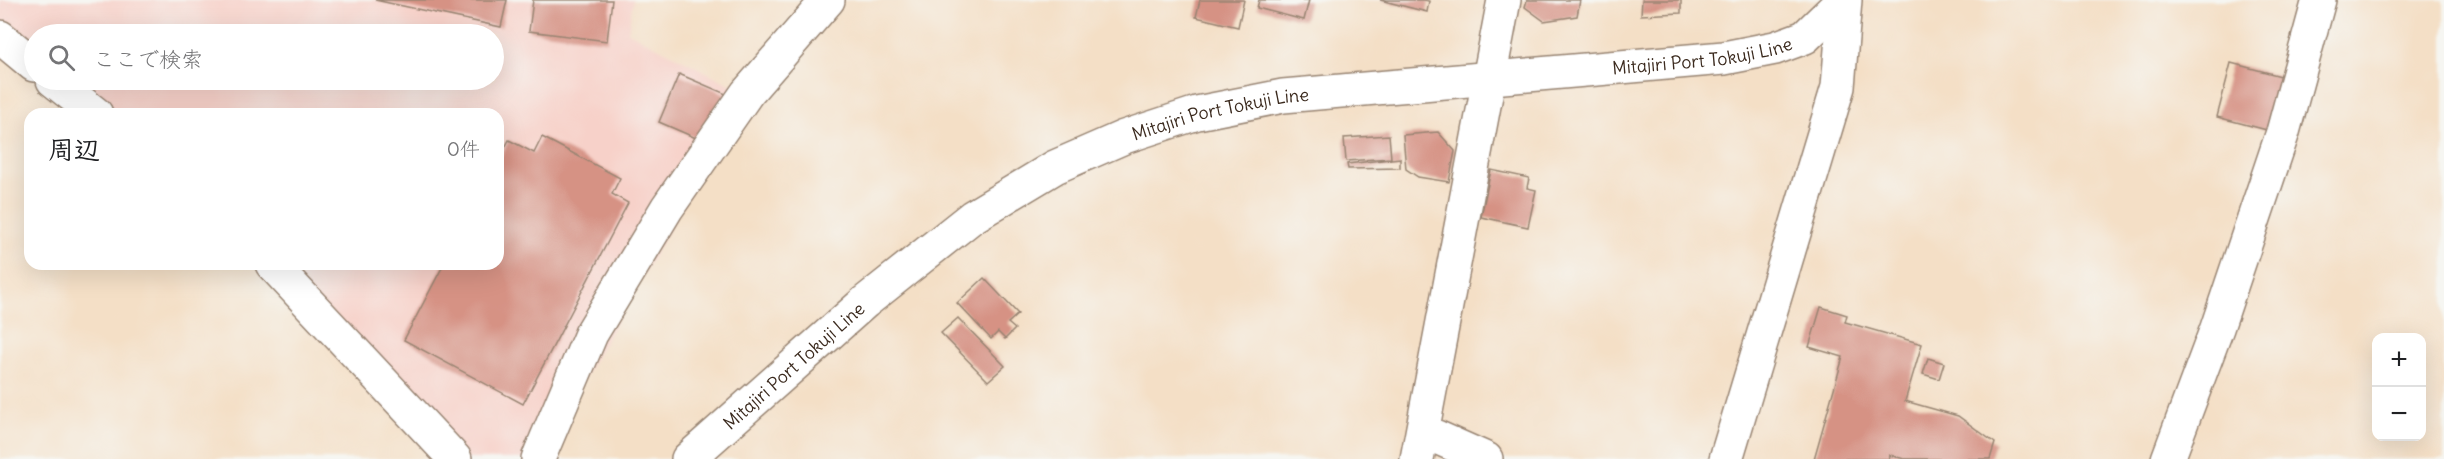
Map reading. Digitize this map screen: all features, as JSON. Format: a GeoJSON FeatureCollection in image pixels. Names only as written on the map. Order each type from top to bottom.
{"type":"FeatureCollection","features":[{"type":"Feature","properties":{"kind":"street"},"geometry":{"type":"LineString","coordinates":[[538,459],[591,334],[667,208],[747,93],[828,0]]}},
{"type":"Feature","properties":{"kind":"street"},"geometry":{"type":"LineString","coordinates":[[1486,459],[1420,445],[1503,0]]}},
{"type":"Feature","properties":{"kind":"street"},"geometry":{"type":"LineString","coordinates":[[1725,459],[1838,87],[1844,0]]}},
{"type":"Feature","properties":{"kind":"street","name":"Mitajiri Port Tokuji Line"},"geometry":{"type":"LineString","coordinates":[[688,459],[883,287],[972,217],[1055,167],[1124,136],[1197,113],[1283,96],[1724,58],[1774,48],[1805,37],[1844,0]]}},
{"type":"Feature","properties":{"kind":"street"},"geometry":{"type":"LineString","coordinates":[[2168,459],[2217,328],[2283,132],[2319,0]]}},
{"type":"Feature","properties":{"kind":"street"},"geometry":{"type":"LineString","coordinates":[[0,37],[24,57]]}},
{"type":"Feature","properties":{"kind":"street"},"geometry":{"type":"LineString","coordinates":[[66,90],[88,108]]}},
{"type":"Feature","properties":{"kind":"street"},"geometry":{"type":"LineString","coordinates":[[278,270],[455,459]]}},
{"type":"Feature","properties":{"kind":"shaded area"},"geometry":{"type":"Polygon","coordinates":[[[0,0],[633,0],[628,32],[747,93],[538,459],[455,459],[278,270],[504,270],[504,108],[88,108],[66,90],[504,90],[504,24],[24,24],[24,57],[0,37],[0,0]]]}},
{"type":"Feature","properties":{"kind":"building"},"geometry":{"type":"Polygon","coordinates":[[[375,0],[507,0],[502,24],[487,24],[375,0]]]}},
{"type":"Feature","properties":{"kind":"building"},"geometry":{"type":"Polygon","coordinates":[[[533,0],[612,0],[607,41],[529,31],[533,0]]]}},
{"type":"Feature","properties":{"kind":"building"},"geometry":{"type":"Polygon","coordinates":[[[1200,0],[1244,0],[1238,27],[1196,17],[1200,0]]]}},
{"type":"Feature","properties":{"kind":"building"},"geometry":{"type":"Polygon","coordinates":[[[1259,0],[1309,0],[1304,20],[1257,8],[1259,0]]]}},
{"type":"Feature","properties":{"kind":"building"},"geometry":{"type":"Polygon","coordinates":[[[1380,0],[1424,0],[1429,1],[1427,12],[1380,0]]]}},
{"type":"Feature","properties":{"kind":"building"},"geometry":{"type":"Polygon","coordinates":[[[1527,0],[1580,0],[1577,16],[1544,21],[1525,7],[1527,0]]]}},
{"type":"Feature","properties":{"kind":"building"},"geometry":{"type":"Polygon","coordinates":[[[1642,0],[1681,0],[1681,13],[1641,15],[1642,0]]]}},
{"type":"Feature","properties":{"kind":"building"},"geometry":{"type":"Polygon","coordinates":[[[2231,63],[2281,76],[2267,130],[2217,117],[2231,63]]]}},
{"type":"Feature","properties":{"kind":"building"},"geometry":{"type":"Polygon","coordinates":[[[679,74],[726,94],[696,138],[659,122],[679,74]]]}},
{"type":"Feature","properties":{"kind":"building"},"geometry":{"type":"Polygon","coordinates":[[[1438,132],[1455,151],[1449,182],[1418,177],[1406,169],[1403,135],[1438,132]]]}},
{"type":"Feature","properties":{"kind":"building"},"geometry":{"type":"Polygon","coordinates":[[[1389,135],[1391,158],[1346,161],[1344,138],[1389,135]]]}},
{"type":"Feature","properties":{"kind":"building"},"geometry":{"type":"Polygon","coordinates":[[[542,137],[620,178],[612,194],[628,203],[523,404],[404,340],[441,270],[504,270],[504,150],[509,140],[534,153],[542,137]]]}},
{"type":"Feature","properties":{"kind":"building"},"geometry":{"type":"Polygon","coordinates":[[[1400,158],[1400,168],[1348,169],[1347,164],[1400,158]]]}},
{"type":"Feature","properties":{"kind":"building"},"geometry":{"type":"Polygon","coordinates":[[[1491,170],[1529,178],[1527,188],[1536,190],[1528,227],[1481,217],[1491,170]]]}},
{"type":"Feature","properties":{"kind":"building"},"geometry":{"type":"Polygon","coordinates":[[[984,278],[1018,314],[1008,323],[1015,329],[1005,339],[998,332],[991,339],[957,303],[984,278]]]}},
{"type":"Feature","properties":{"kind":"building"},"geometry":{"type":"Polygon","coordinates":[[[1821,307],[1847,315],[1845,322],[1922,344],[1905,401],[1958,416],[1995,443],[1990,459],[1904,459],[1890,455],[1889,459],[1814,459],[1843,357],[1809,347],[1821,307]]]}},
{"type":"Feature","properties":{"kind":"building"},"geometry":{"type":"Polygon","coordinates":[[[958,318],[1005,366],[988,381],[941,333],[958,318]]]}},
{"type":"Feature","properties":{"kind":"building"},"geometry":{"type":"Polygon","coordinates":[[[1928,358],[1944,363],[1939,379],[1923,374],[1928,358]]]}}]}
